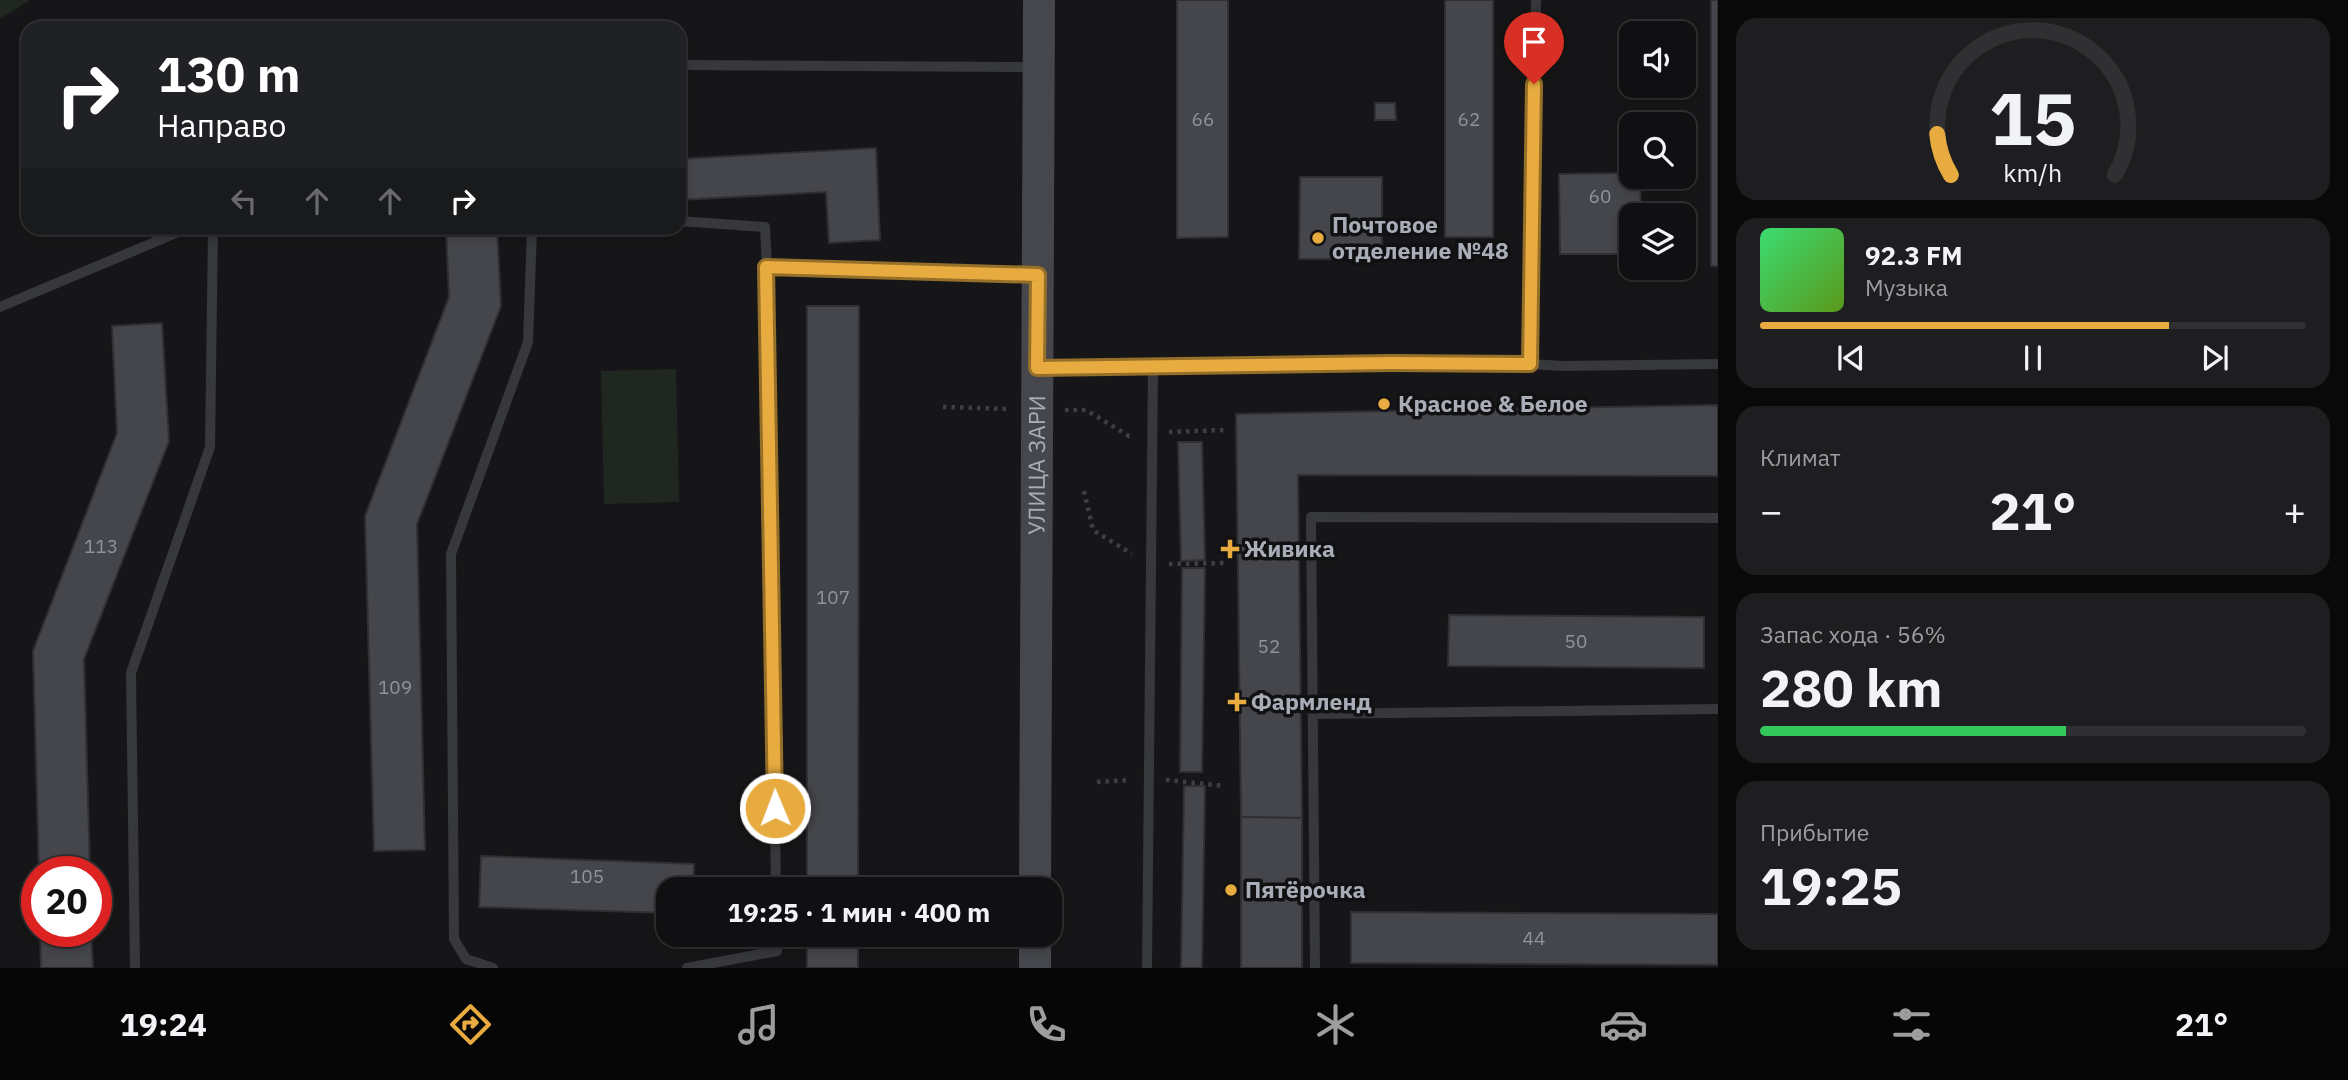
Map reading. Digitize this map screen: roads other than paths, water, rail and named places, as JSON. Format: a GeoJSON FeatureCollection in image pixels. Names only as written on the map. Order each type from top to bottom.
{"type":"FeatureCollection","features":[{"type":"Feature","properties":{"kind":"street","name":"УЛИЦА ЗАРИ"},"geometry":{"type":"LineString","coordinates":[[1035,877],[1039,0]]}},
{"type":"Feature","properties":{"kind":"street"},"geometry":{"type":"LineString","coordinates":[[1035,947],[1035,968]]}},
{"type":"Feature","properties":{"kind":"lane"},"geometry":{"type":"LineString","coordinates":[[1530,364],[1536,0]]}},
{"type":"Feature","properties":{"kind":"lane"},"geometry":{"type":"LineString","coordinates":[[686,65],[1038,67]]}},
{"type":"Feature","properties":{"kind":"lane"},"geometry":{"type":"LineString","coordinates":[[686,221],[765,227],[776,877]]}},
{"type":"Feature","properties":{"kind":"lane"},"geometry":{"type":"LineString","coordinates":[[0,307],[171,235]]}},
{"type":"Feature","properties":{"kind":"lane"},"geometry":{"type":"LineString","coordinates":[[135,968],[131,673],[210,447],[213,235]]}},
{"type":"Feature","properties":{"kind":"lane"},"geometry":{"type":"LineString","coordinates":[[493,968],[466,958],[454,939],[451,554],[527,342],[532,235]]}},
{"type":"Feature","properties":{"kind":"lane"},"geometry":{"type":"LineString","coordinates":[[766,267],[1038,275]]}},
{"type":"Feature","properties":{"kind":"lane"},"geometry":{"type":"LineString","coordinates":[[1037,368],[1718,364]]}},
{"type":"Feature","properties":{"kind":"lane"},"geometry":{"type":"LineString","coordinates":[[1147,968],[1153,366]]}},
{"type":"Feature","properties":{"kind":"lane"},"geometry":{"type":"LineString","coordinates":[[1315,968],[1311,517],[1718,518]]}},
{"type":"Feature","properties":{"kind":"lane"},"geometry":{"type":"LineString","coordinates":[[1313,714],[1718,709]]}},
{"type":"Feature","properties":{"kind":"lane"},"geometry":{"type":"LineString","coordinates":[[687,968],[777,951],[777,947]]}},
{"type":"Feature","properties":{"kind":"place","name":"Почтовое отделение №48"},"geometry":{"type":"Point","coordinates":[1318,238]}},
{"type":"Feature","properties":{"kind":"place","name":"Красное & Белое"},"geometry":{"type":"Point","coordinates":[1384,404]}},
{"type":"Feature","properties":{"kind":"place","name":"Живика"},"geometry":{"type":"Point","coordinates":[1230,549]}},
{"type":"Feature","properties":{"kind":"place","name":"Фармленд"},"geometry":{"type":"Point","coordinates":[1237,702]}},
{"type":"Feature","properties":{"kind":"place","name":"Пятёрочка"},"geometry":{"type":"Point","coordinates":[1231,890]}}]}
